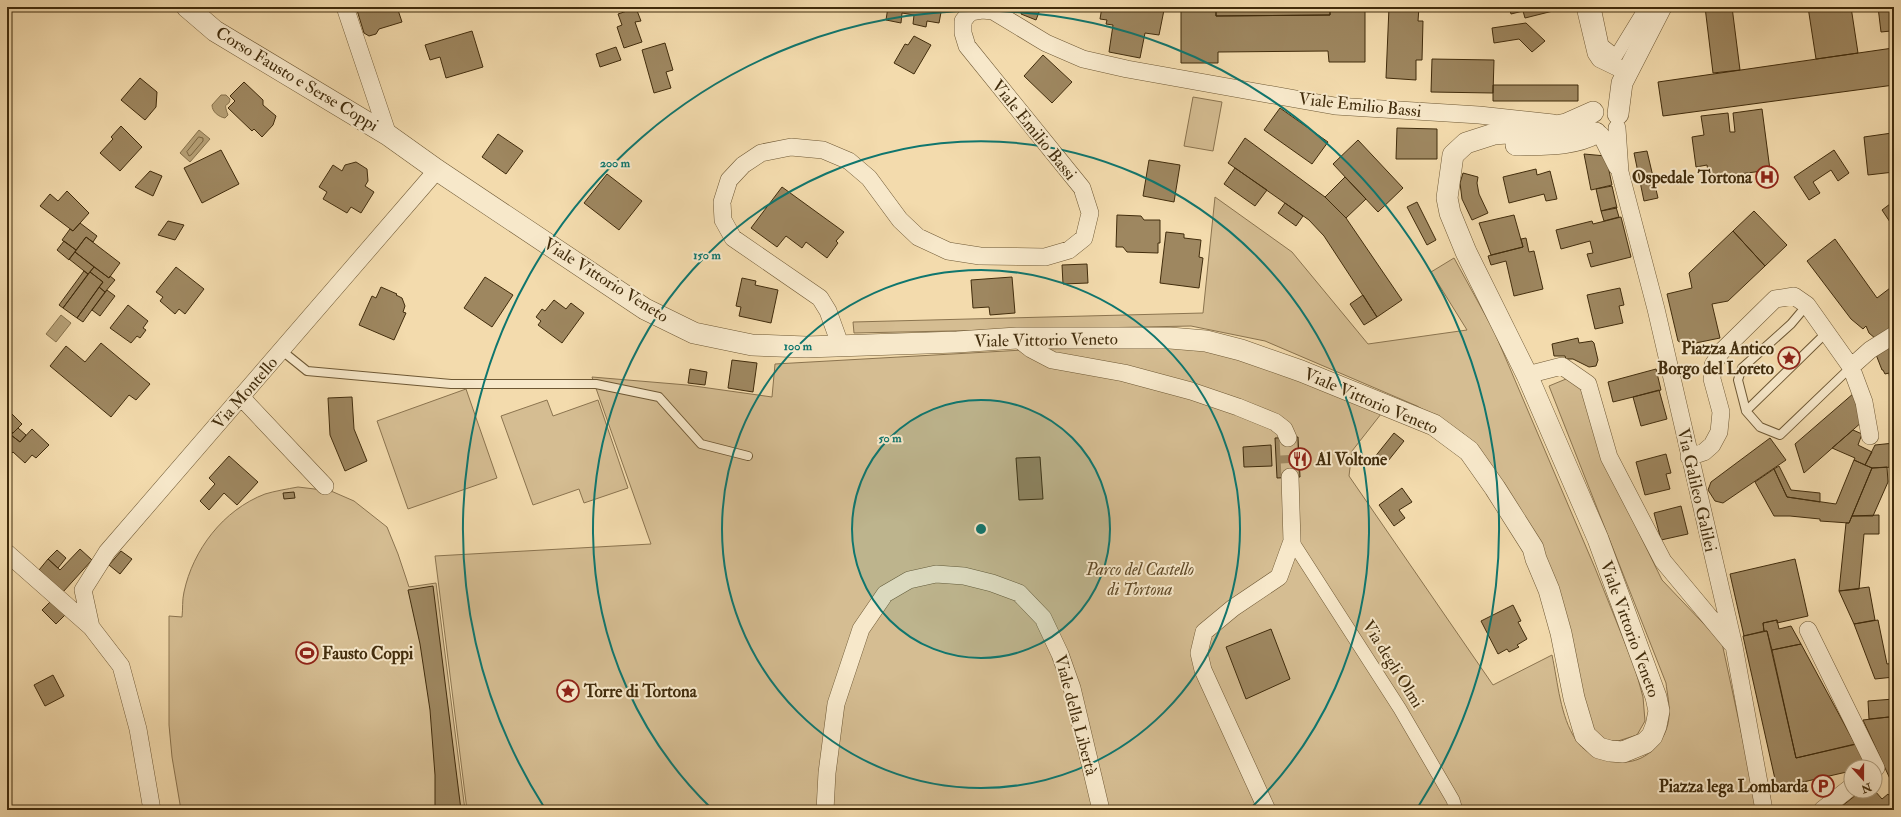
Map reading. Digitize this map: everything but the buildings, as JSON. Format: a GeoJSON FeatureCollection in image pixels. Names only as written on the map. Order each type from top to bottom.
{"type":"FeatureCollection","features":[{"type":"Feature","properties":{"kind":"street","name":"Corso Fausto e Serse Coppi"},"geometry":{"type":"LineString","coordinates":[[187,7],[215,31],[388,135]]}},
{"type":"Feature","properties":{"kind":"street"},"geometry":{"type":"LineString","coordinates":[[345,7],[388,135],[436,170]]}},
{"type":"Feature","properties":{"kind":"street"},"geometry":{"type":"LineString","coordinates":[[1585,7],[1596,52],[1600,59],[1625,77]]}},
{"type":"Feature","properties":{"kind":"street"},"geometry":{"type":"LineString","coordinates":[[1594,7],[1602,45],[1616,56],[1646,7]]}},
{"type":"Feature","properties":{"kind":"street"},"geometry":{"type":"LineString","coordinates":[[1451,166],[1471,155],[1489,148],[1566,143],[1583,140],[1604,122],[1661,7]]}},
{"type":"Feature","properties":{"kind":"street","name":"Viale Emilio Bassi"},"geometry":{"type":"LineString","coordinates":[[841,347],[828,311],[820,298],[733,238],[723,220],[722,202],[729,180],[743,165],[761,153],[791,147],[823,150],[849,161],[869,178],[900,220],[918,237],[948,252],[980,256],[1045,257],[1069,250],[1084,238],[1090,213],[1082,188],[966,46],[963,33],[963,21],[970,12],[982,10],[993,11],[1046,43],[1083,60],[1126,70],[1335,106],[1479,115],[1566,124]]}},
{"type":"Feature","properties":{"kind":"street","name":"Viale Vittorio Veneto"},"geometry":{"type":"LineString","coordinates":[[436,170],[645,309],[694,333],[752,344],[841,347],[1017,338],[1170,338],[1206,341],[1241,350],[1301,371],[1434,425],[1469,451],[1495,488],[1533,548],[1549,590],[1561,633],[1574,698],[1585,735],[1599,748],[1623,752],[1645,743],[1652,736],[1659,711],[1656,697],[1598,539],[1527,375],[1466,252],[1450,213],[1447,198],[1453,156],[1466,143],[1494,134],[1532,131],[1566,124],[1604,122]]}},
{"type":"Feature","properties":{"kind":"street","name":"Via Galileo Galilei"},"geometry":{"type":"LineString","coordinates":[[1604,122],[1620,172],[1656,309],[1689,457],[1734,646],[1764,810]]}},
{"type":"Feature","properties":{"kind":"street","name":"Via Montello"},"geometry":{"type":"LineString","coordinates":[[91,627],[83,590],[107,552],[436,170]]}},
{"type":"Feature","properties":{"kind":"street"},"geometry":{"type":"LineString","coordinates":[[1689,457],[1704,452],[1712,445],[1719,432],[1721,412],[1712,379],[1713,365],[1721,352],[1775,299],[1794,296],[1807,305],[1851,367],[1864,402],[1870,436]]}},
{"type":"Feature","properties":{"kind":"street"},"geometry":{"type":"LineString","coordinates":[[1851,367],[1870,350],[1894,335]]}},
{"type":"Feature","properties":{"kind":"street"},"geometry":{"type":"LineString","coordinates":[[1017,338],[1031,349],[1052,360],[1124,374],[1191,391],[1238,407],[1275,422],[1284,429],[1288,438]]}},
{"type":"Feature","properties":{"kind":"street"},"geometry":{"type":"LineString","coordinates":[[1527,375],[1562,366],[1588,384],[1609,458],[1663,561],[1734,646]]}},
{"type":"Feature","properties":{"kind":"street"},"geometry":{"type":"LineString","coordinates":[[241,397],[325,486]]}},
{"type":"Feature","properties":{"kind":"street"},"geometry":{"type":"LineString","coordinates":[[1267,810],[1203,670],[1199,653],[1204,632],[1233,608],[1279,577],[1292,542],[1290,477]]}},
{"type":"Feature","properties":{"kind":"street","name":"Via degli Olmi"},"geometry":{"type":"LineString","coordinates":[[1292,542],[1400,709],[1453,800],[1456,810]]}},
{"type":"Feature","properties":{"kind":"street"},"geometry":{"type":"LineString","coordinates":[[7,553],[91,627],[121,666],[138,729],[152,810]]}},
{"type":"Feature","properties":{"kind":"street","name":"Viale della Libertà"},"geometry":{"type":"LineString","coordinates":[[825,810],[827,773],[836,704],[861,629],[885,594],[909,580],[936,574],[964,576],[992,583],[1019,593],[1042,618],[1060,654],[1072,688],[1102,810]]}},
{"type":"Feature","properties":{"kind":"street"},"geometry":{"type":"LineString","coordinates":[[1808,630],[1872,759]]}},
{"type":"Feature","properties":{"kind":"street"},"geometry":{"type":"LineString","coordinates":[[1822,810],[1843,793]]}},
{"type":"Feature","properties":{"kind":"lane"},"geometry":{"type":"LineString","coordinates":[[1807,305],[1791,324],[1742,368],[1738,380],[1746,411],[1760,427],[1780,434],[1851,367]]}},
{"type":"Feature","properties":{"kind":"lane"},"geometry":{"type":"LineString","coordinates":[[1746,411],[1826,333]]}},
{"type":"Feature","properties":{"kind":"lane"},"geometry":{"type":"LineString","coordinates":[[281,350],[307,371],[451,384],[596,384],[659,397],[701,444],[748,456]]}},
{"type":"Feature","properties":{"kind":"green space"},"geometry":{"type":"Polygon","coordinates":[[[1193,97],[1222,102],[1213,151],[1184,146],[1193,97]]]}},
{"type":"Feature","properties":{"kind":"green space"},"geometry":{"type":"Polygon","coordinates":[[[1215,197],[1292,252],[1368,344],[1467,330],[1431,272],[1454,258],[1494,331],[1595,568],[1635,668],[1643,697],[1645,721],[1637,735],[1618,741],[1605,740],[1594,731],[1492,468],[1464,434],[1417,406],[1265,341],[1191,326],[854,333],[853,322],[1203,313],[1215,197]]]}},
{"type":"Feature","properties":{"kind":"green space","name":"Parco del Castello di Tortona"},"geometry":{"type":"Polygon","coordinates":[[[1179,347],[1216,351],[1248,359],[1381,414],[1352,451],[1349,476],[1493,685],[1552,655],[1566,721],[1576,740],[1585,750],[1593,755],[1617,762],[1633,761],[1649,754],[1661,741],[1668,725],[1669,703],[1666,683],[1549,386],[1566,379],[1585,389],[1604,461],[1662,580],[1722,643],[1758,810],[467,810],[435,556],[651,544],[592,377],[687,385],[772,397],[775,364],[1041,349],[1179,347]]]}},
{"type":"Feature","properties":{"kind":"green space"},"geometry":{"type":"Polygon","coordinates":[[[466,389],[497,478],[408,509],[377,421],[466,389]]]}},
{"type":"Feature","properties":{"kind":"green space"},"geometry":{"type":"Polygon","coordinates":[[[547,400],[553,416],[598,400],[628,488],[584,503],[579,489],[533,505],[501,416],[547,400]]]}},
{"type":"Feature","properties":{"kind":"green space","name":"Fausto Coppi"},"geometry":{"type":"Polygon","coordinates":[[[298,487],[331,491],[354,501],[387,527],[409,587],[436,583],[465,810],[181,810],[172,757],[169,725],[169,616],[182,617],[183,598],[188,576],[203,547],[212,533],[223,521],[250,501],[265,494],[298,487]]]}},
{"type":"Feature","properties":{"kind":"water"},"geometry":{"type":"Polygon","coordinates":[[[221,95],[226,95],[230,99],[226,106],[228,115],[225,118],[216,114],[212,108],[212,105],[221,95]]]}},
{"type":"Feature","properties":{"kind":"water"},"geometry":{"type":"Polygon","coordinates":[[[199,130],[210,139],[190,162],[180,153],[199,130]]]}},
{"type":"Feature","properties":{"kind":"water"},"geometry":{"type":"Polygon","coordinates":[[[61,315],[71,323],[56,342],[46,334],[61,315]]]}},
{"type":"Feature","properties":{"kind":"tunnel"},"geometry":{"type":"LineString","coordinates":[[1288,438],[1290,477]]}},
{"type":"Feature","properties":{"kind":"place","name":"Ospedale Tortona"},"geometry":{"type":"Point","coordinates":[1767,177]}},
{"type":"Feature","properties":{"kind":"place","name":"Piazza Antico Borgo del Loreto"},"geometry":{"type":"Point","coordinates":[1789,358]}},
{"type":"Feature","properties":{"kind":"place","name":"Al Voltone"},"geometry":{"type":"Point","coordinates":[1300,459]}},
{"type":"Feature","properties":{"kind":"place","name":"Fausto Coppi"},"geometry":{"type":"Point","coordinates":[307,653]}},
{"type":"Feature","properties":{"kind":"place","name":"Torre di Tortona"},"geometry":{"type":"Point","coordinates":[568,691]}},
{"type":"Feature","properties":{"kind":"place","name":"Piazza lega Lombarda"},"geometry":{"type":"Point","coordinates":[1823,786]}}]}
